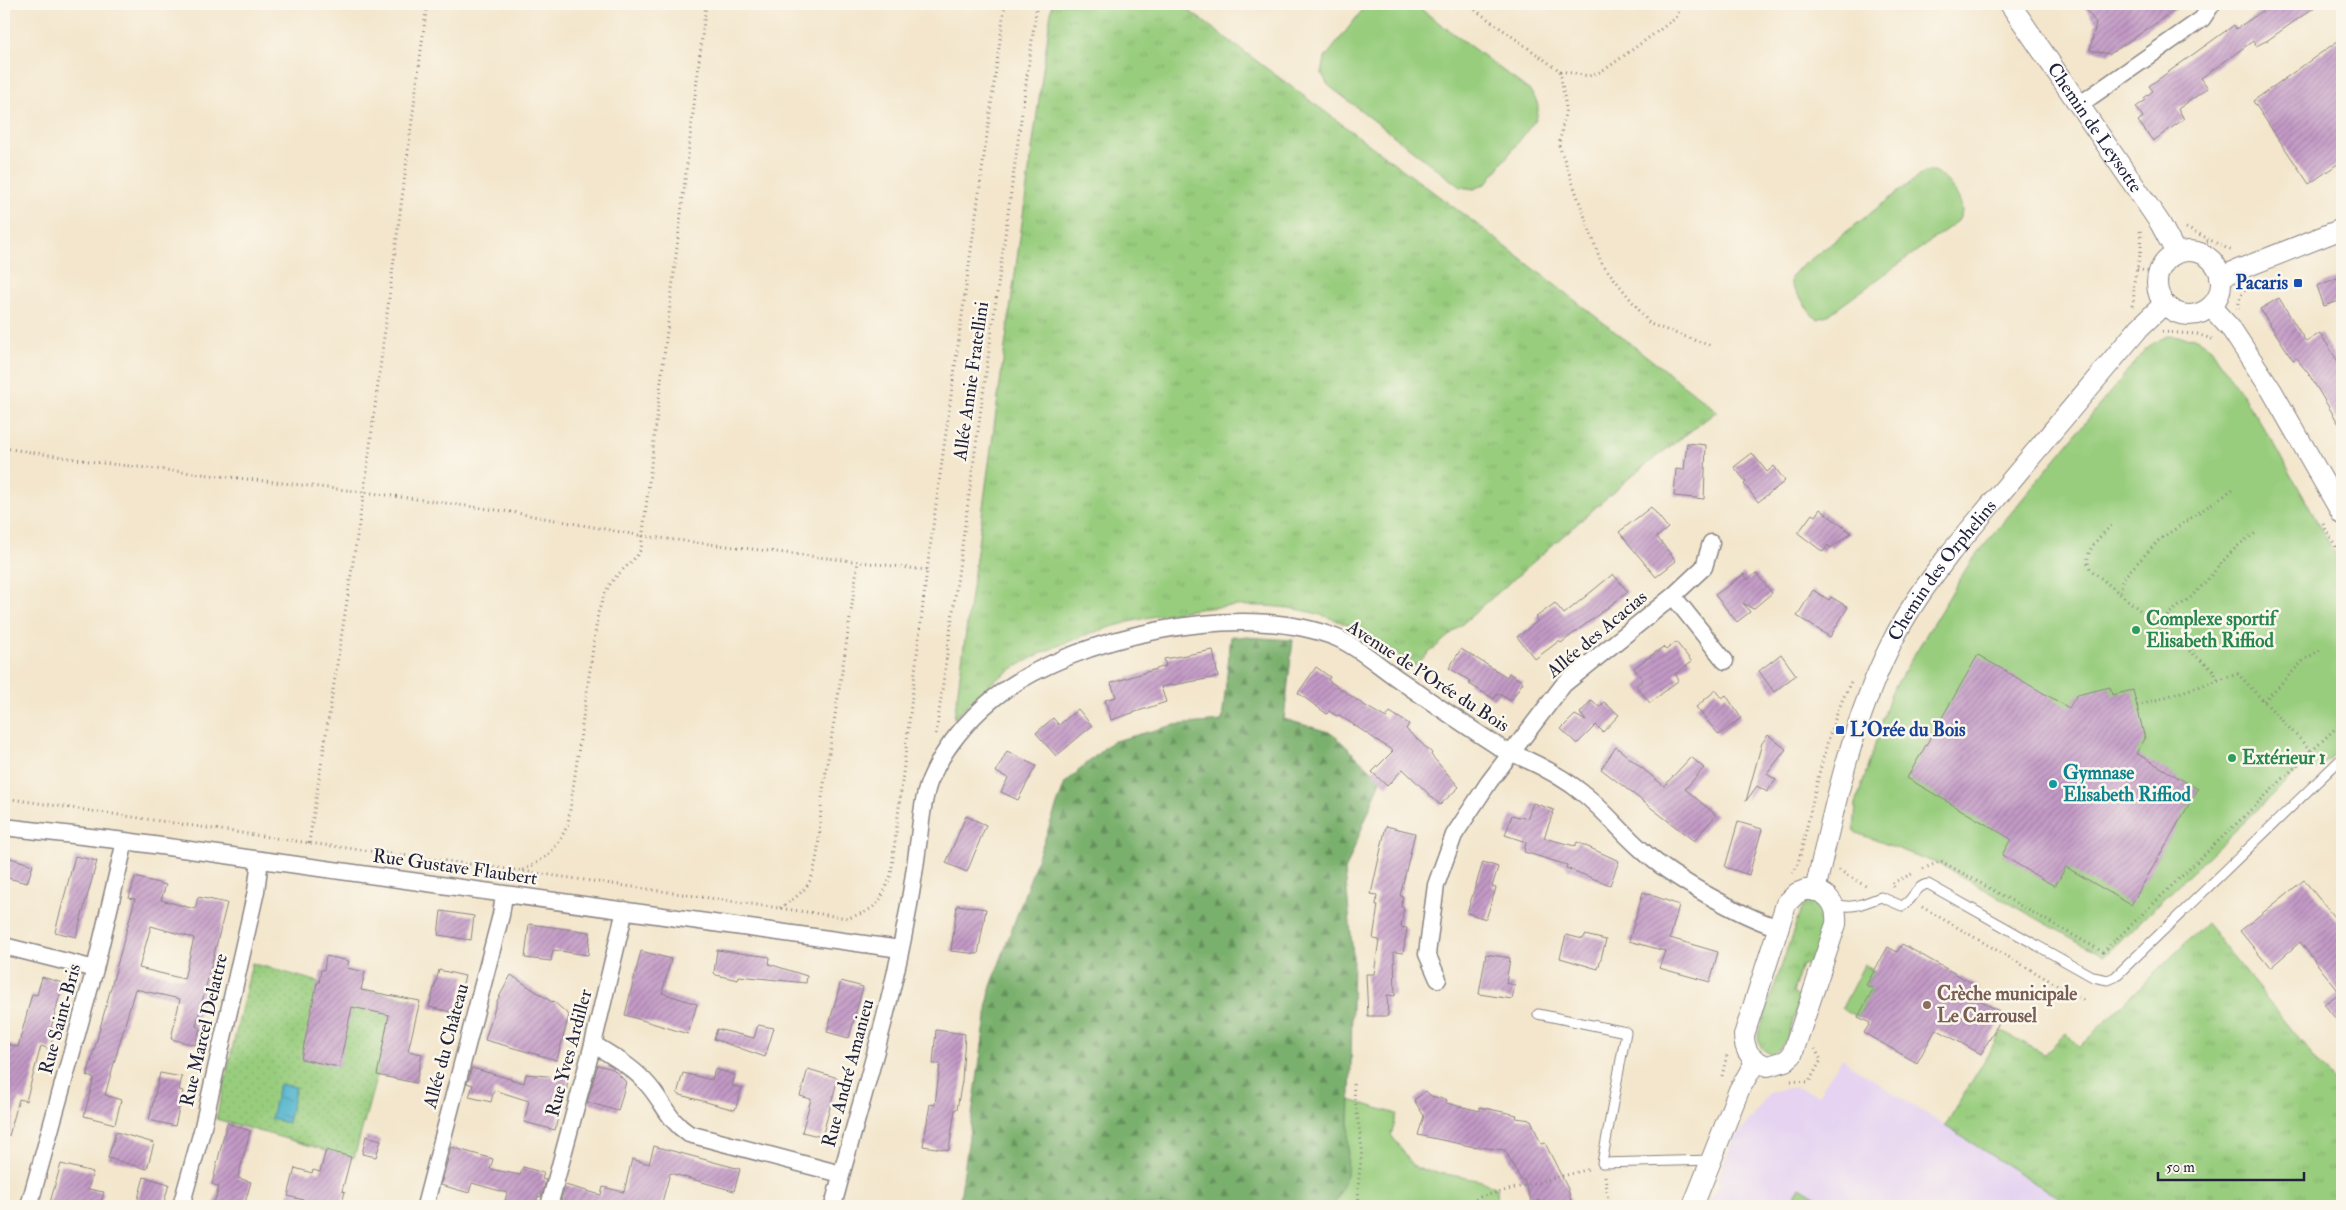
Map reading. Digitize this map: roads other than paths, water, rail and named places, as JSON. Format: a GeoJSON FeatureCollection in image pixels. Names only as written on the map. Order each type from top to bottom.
{"type":"FeatureCollection","features":[{"type":"Feature","properties":{"kind":"street","name":"Chemin de Leysotte"},"geometry":{"type":"LineString","coordinates":[[2010,4],[2160,223],[2176,254]]}},
{"type":"Feature","properties":{"kind":"street"},"geometry":{"type":"LineString","coordinates":[[2079,105],[2202,19],[2212,4]]}},
{"type":"Feature","properties":{"kind":"street"},"geometry":{"type":"LineString","coordinates":[[2220,276],[2342,229]]}},
{"type":"Feature","properties":{"kind":"street"},"geometry":{"type":"LineString","coordinates":[[2184,251],[2199,253],[2209,258],[2216,266],[2220,276],[2217,298],[2210,307],[2192,315],[2182,315],[2164,304],[2156,285],[2158,274],[2168,259],[2176,254],[2184,251]]}},
{"type":"Feature","properties":{"kind":"street","name":"Chemin des Orphelins"},"geometry":{"type":"LineString","coordinates":[[1815,891],[1824,844],[1851,743],[1870,691],[1891,643],[1924,587],[2140,327],[2164,304]]}},
{"type":"Feature","properties":{"kind":"street"},"geometry":{"type":"LineString","coordinates":[[2210,307],[2232,330],[2335,486],[2342,514]]}},
{"type":"Feature","properties":{"kind":"street","name":"Allée des Acacias"},"geometry":{"type":"LineString","coordinates":[[1438,979],[1427,954],[1436,885],[1454,835],[1511,753],[1564,684],[1673,596],[1704,568],[1711,542]]}},
{"type":"Feature","properties":{"kind":"street","name":"Allée des Acacias"},"geometry":{"type":"LineString","coordinates":[[1673,596],[1725,661]]}},
{"type":"Feature","properties":{"kind":"street","name":"Avenue de l'Orée du Bois"},"geometry":{"type":"LineString","coordinates":[[900,949],[912,888],[923,805],[929,782],[941,758],[968,723],[994,698],[1029,675],[1093,648],[1145,633],[1191,625],[1234,621],[1262,621],[1287,624],[1338,639],[1502,749],[1584,794],[1643,852],[1668,870],[1704,892],[1779,928]]}},
{"type":"Feature","properties":{"kind":"street","name":"Rue Gustave Flaubert"},"geometry":{"type":"LineString","coordinates":[[4,827],[125,841],[900,949]]}},
{"type":"Feature","properties":{"kind":"street","name":"Rue Saint-Bris"},"geometry":{"type":"LineString","coordinates":[[29,1206],[94,969],[125,841]]}},
{"type":"Feature","properties":{"kind":"street","name":"Rue Marcel Delattre"},"geometry":{"type":"LineString","coordinates":[[181,1206],[202,1131],[256,891],[260,860]]}},
{"type":"Feature","properties":{"kind":"street"},"geometry":{"type":"LineString","coordinates":[[1805,890],[1815,891],[1827,896],[1832,901],[1836,908],[1836,924],[1792,1055],[1777,1065],[1768,1066],[1756,1061],[1746,1050],[1744,1035],[1786,904],[1791,898],[1805,890]]}},
{"type":"Feature","properties":{"kind":"street","name":"Allée du Château"},"geometry":{"type":"LineString","coordinates":[[425,1206],[501,915],[504,895]]}},
{"type":"Feature","properties":{"kind":"street","name":"Rue Yves Ardiller"},"geometry":{"type":"LineString","coordinates":[[549,1206],[593,1044],[625,910]]}},
{"type":"Feature","properties":{"kind":"street"},"geometry":{"type":"LineString","coordinates":[[4,946],[94,969]]}},
{"type":"Feature","properties":{"kind":"street","name":"Rue André Amanieu"},"geometry":{"type":"LineString","coordinates":[[832,1206],[893,986],[900,949]]}},
{"type":"Feature","properties":{"kind":"street"},"geometry":{"type":"LineString","coordinates":[[593,1044],[632,1067],[650,1088],[675,1124],[689,1134],[841,1174]]}},
{"type":"Feature","properties":{"kind":"street"},"geometry":{"type":"LineString","coordinates":[[1693,1206],[1739,1090],[1756,1061]]}},
{"type":"Feature","properties":{"kind":"lane"},"geometry":{"type":"LineString","coordinates":[[1832,901],[1846,906],[1859,905],[1882,897],[1902,906],[1907,903],[1922,885],[1928,884],[2093,977],[2108,980],[2128,964],[2342,758]]}},
{"type":"Feature","properties":{"kind":"lane"},"geometry":{"type":"LineString","coordinates":[[1538,1014],[1626,1032],[1602,1163],[1711,1160]]}},
{"type":"Feature","properties":{"kind":"water"},"geometry":{"type":"Polygon","coordinates":[[[279,1084],[296,1087],[288,1123],[271,1119],[279,1084]]]}},
{"type":"Feature","properties":{"kind":"place","name":"Pacaris"},"geometry":{"type":"Point","coordinates":[2298,283]}},
{"type":"Feature","properties":{"kind":"place","name":"Complexe sportif Elisabeth Riffiod"},"geometry":{"type":"Point","coordinates":[2136,630]}},
{"type":"Feature","properties":{"kind":"place","name":"L'Orée du Bois"},"geometry":{"type":"Point","coordinates":[1840,730]}},
{"type":"Feature","properties":{"kind":"place","name":"Extérieur 1"},"geometry":{"type":"Point","coordinates":[2232,758]}},
{"type":"Feature","properties":{"kind":"place","name":"Gymnase Elisabeth Riffiod"},"geometry":{"type":"Point","coordinates":[2053,784]}},
{"type":"Feature","properties":{"kind":"place","name":"Crèche municipale Le Carrousel"},"geometry":{"type":"Point","coordinates":[1927,1005]}}]}
